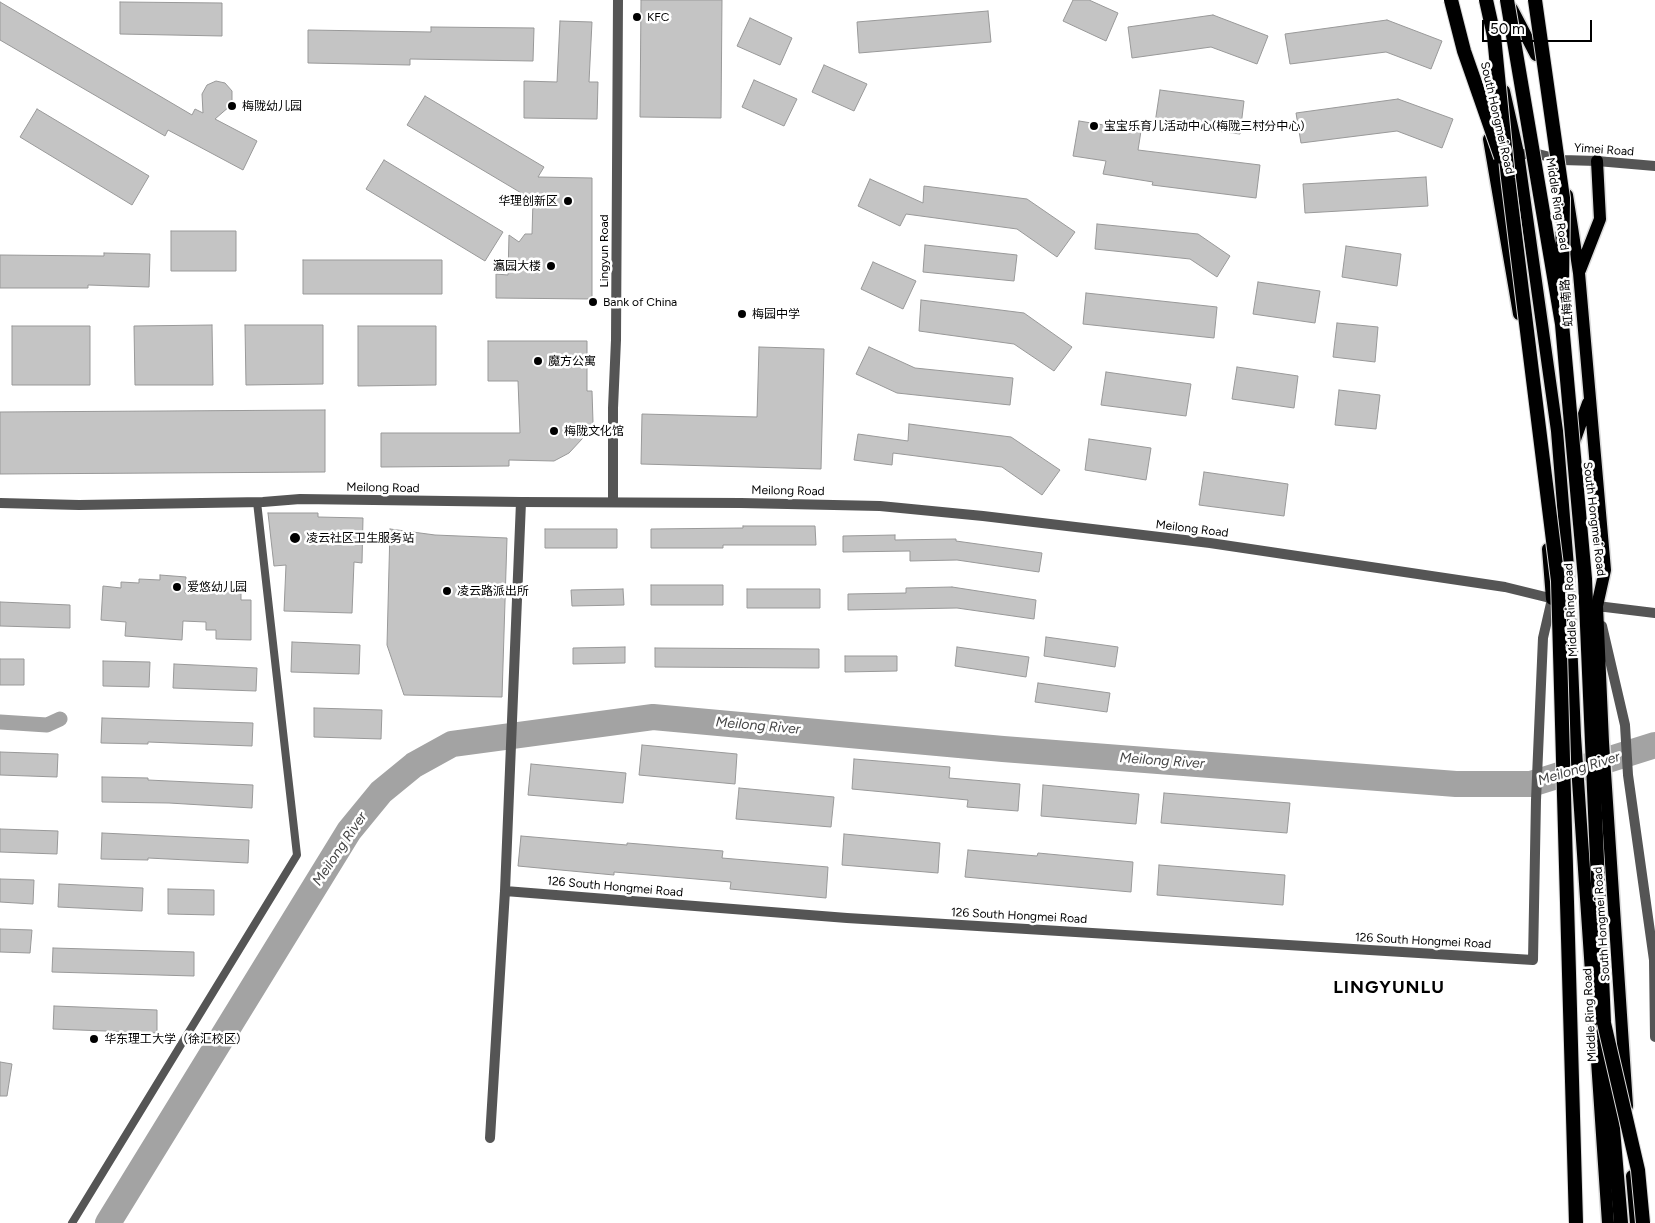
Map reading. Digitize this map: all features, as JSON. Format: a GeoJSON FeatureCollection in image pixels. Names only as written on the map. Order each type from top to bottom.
{"type":"FeatureCollection","features":[{"type":"Feature","properties":{"kind":"highway"},"geometry":{"type":"LineString","coordinates":[[1451,0],[1464,51],[1508,178]]}},
{"type":"Feature","properties":{"kind":"highway","name":"Middle Ring Road"},"geometry":{"type":"LineString","coordinates":[[1486,0],[1494,36],[1508,178],[1558,581],[1576,1223]]}},
{"type":"Feature","properties":{"kind":"highway"},"geometry":{"type":"LineString","coordinates":[[1535,0],[1563,198],[1562,324]]}},
{"type":"Feature","properties":{"kind":"highway","name":"Middle Ring Road"},"geometry":{"type":"LineString","coordinates":[[1510,3],[1562,324],[1585,579],[1604,1023],[1621,1223]]}},
{"type":"Feature","properties":{"kind":"highway"},"geometry":{"type":"LineString","coordinates":[[1604,1023],[1638,1170],[1643,1223]]}},
{"type":"Feature","properties":{"kind":"main road","name":"South Hongmei Road"},"geometry":{"type":"LineString","coordinates":[[1456,0],[1493,154],[1532,398],[1552,599]]}},
{"type":"Feature","properties":{"kind":"main road"},"geometry":{"type":"LineString","coordinates":[[1486,0],[1518,153],[1556,422],[1569,601]]}},
{"type":"Feature","properties":{"kind":"main road","name":"虹梅南路"},"geometry":{"type":"LineString","coordinates":[[1528,0],[1536,55],[1562,160],[1579,272],[1605,570],[1597,606]]}},
{"type":"Feature","properties":{"kind":"main road","name":"South Hongmei Road"},"geometry":{"type":"LineString","coordinates":[[1510,3],[1538,154],[1586,574],[1597,606],[1604,742],[1636,1223]]}},
{"type":"Feature","properties":{"kind":"main road"},"geometry":{"type":"LineString","coordinates":[[1510,3],[1536,55]]}},
{"type":"Feature","properties":{"kind":"main road"},"geometry":{"type":"LineString","coordinates":[[1579,272],[1600,219],[1598,160]]}},
{"type":"Feature","properties":{"kind":"main road"},"geometry":{"type":"LineString","coordinates":[[1572,450],[1590,398]]}},
{"type":"Feature","properties":{"kind":"main road"},"geometry":{"type":"LineString","coordinates":[[1539,462],[1556,422]]}},
{"type":"Feature","properties":{"kind":"main road","name":"South Hongmei Road"},"geometry":{"type":"LineString","coordinates":[[1569,601],[1576,746],[1608,1223]]}},
{"type":"Feature","properties":{"kind":"main road"},"geometry":{"type":"LineString","coordinates":[[1633,1192],[1648,1223]]}},
{"type":"Feature","properties":{"kind":"street","name":"Lingyun Road"},"geometry":{"type":"LineString","coordinates":[[613,502],[618,0]]}},
{"type":"Feature","properties":{"kind":"street","name":"Yimei Road"},"geometry":{"type":"LineString","coordinates":[[1493,154],[1538,154],[1562,160],[1598,160],[1655,166]]}},
{"type":"Feature","properties":{"kind":"street","name":"Meilong Road"},"geometry":{"type":"LineString","coordinates":[[0,503],[79,506],[257,502],[300,499],[880,506],[983,516],[1210,543],[1505,587],[1552,599],[1569,601]]}},
{"type":"Feature","properties":{"kind":"street"},"geometry":{"type":"LineString","coordinates":[[490,1138],[504,891],[521,502]]}},
{"type":"Feature","properties":{"kind":"street","name":"126 South Hongmei Road"},"geometry":{"type":"LineString","coordinates":[[504,891],[847,918],[1533,960],[1536,800],[1543,638],[1552,599]]}},
{"type":"Feature","properties":{"kind":"street"},"geometry":{"type":"LineString","coordinates":[[1655,613],[1597,606],[1625,725],[1628,776],[1654,960],[1655,1037]]}},
{"type":"Feature","properties":{"kind":"lane"},"geometry":{"type":"LineString","coordinates":[[72,1223],[297,855],[257,502]]}},
{"type":"Feature","properties":{"kind":"building"},"geometry":{"type":"Polygon","coordinates":[[[641,0],[722,0],[721,118],[640,117],[641,0]]]}},
{"type":"Feature","properties":{"kind":"building"},"geometry":{"type":"Polygon","coordinates":[[[1073,0],[1089,0],[1118,13],[1106,41],[1063,21],[1073,0]]]}},
{"type":"Feature","properties":{"kind":"building"},"geometry":{"type":"Polygon","coordinates":[[[0,2],[192,115],[195,109],[203,113],[202,94],[207,85],[216,81],[225,83],[232,91],[232,101],[230,106],[215,119],[257,141],[243,170],[168,130],[165,136],[0,40],[0,2]]]}},
{"type":"Feature","properties":{"kind":"building"},"geometry":{"type":"Polygon","coordinates":[[[120,2],[222,3],[222,36],[120,34],[120,2]]]}},
{"type":"Feature","properties":{"kind":"building"},"geometry":{"type":"Polygon","coordinates":[[[988,11],[991,42],[859,53],[857,22],[988,11]]]}},
{"type":"Feature","properties":{"kind":"building"},"geometry":{"type":"Polygon","coordinates":[[[1213,15],[1268,36],[1257,64],[1211,47],[1132,58],[1128,27],[1213,15]]]}},
{"type":"Feature","properties":{"kind":"building"},"geometry":{"type":"Polygon","coordinates":[[[750,18],[792,38],[780,65],[737,46],[750,18]]]}},
{"type":"Feature","properties":{"kind":"building"},"geometry":{"type":"Polygon","coordinates":[[[1387,20],[1442,41],[1431,69],[1386,52],[1290,64],[1285,34],[1387,20]]]}},
{"type":"Feature","properties":{"kind":"building"},"geometry":{"type":"Polygon","coordinates":[[[560,21],[592,22],[589,82],[598,82],[597,119],[524,118],[524,81],[557,82],[560,21]]]}},
{"type":"Feature","properties":{"kind":"building"},"geometry":{"type":"Polygon","coordinates":[[[431,27],[534,28],[533,61],[410,59],[410,65],[308,63],[308,30],[431,32],[431,27]]]}},
{"type":"Feature","properties":{"kind":"building"},"geometry":{"type":"Polygon","coordinates":[[[824,65],[867,84],[854,111],[812,92],[824,65]]]}},
{"type":"Feature","properties":{"kind":"building"},"geometry":{"type":"Polygon","coordinates":[[[754,80],[797,99],[784,126],[742,107],[754,80]]]}},
{"type":"Feature","properties":{"kind":"building"},"geometry":{"type":"Polygon","coordinates":[[[1160,90],[1244,101],[1240,134],[1155,123],[1160,90]]]}},
{"type":"Feature","properties":{"kind":"building"},"geometry":{"type":"Polygon","coordinates":[[[425,96],[544,167],[538,177],[592,178],[592,299],[496,298],[496,274],[508,275],[509,235],[519,242],[525,234],[532,234],[533,200],[407,125],[425,96]]]}},
{"type":"Feature","properties":{"kind":"building"},"geometry":{"type":"Polygon","coordinates":[[[1398,99],[1453,119],[1442,148],[1397,131],[1301,143],[1296,113],[1398,99]]]}},
{"type":"Feature","properties":{"kind":"building"},"geometry":{"type":"Polygon","coordinates":[[[37,109],[149,176],[132,205],[20,137],[37,109]]]}},
{"type":"Feature","properties":{"kind":"building"},"geometry":{"type":"Polygon","coordinates":[[[1079,121],[1141,131],[1138,150],[1260,165],[1256,198],[1152,185],[1153,182],[1103,174],[1106,161],[1073,156],[1079,121]]]}},
{"type":"Feature","properties":{"kind":"building"},"geometry":{"type":"Polygon","coordinates":[[[384,160],[503,232],[485,261],[366,189],[384,160]]]}},
{"type":"Feature","properties":{"kind":"building"},"geometry":{"type":"Polygon","coordinates":[[[1426,177],[1428,206],[1305,213],[1303,184],[1426,177]]]}},
{"type":"Feature","properties":{"kind":"building"},"geometry":{"type":"Polygon","coordinates":[[[870,179],[923,203],[924,186],[1027,199],[1075,232],[1057,257],[1017,229],[906,214],[900,226],[858,206],[870,179]]]}},
{"type":"Feature","properties":{"kind":"building"},"geometry":{"type":"Polygon","coordinates":[[[1097,224],[1198,234],[1230,256],[1217,277],[1190,259],[1095,249],[1097,224]]]}},
{"type":"Feature","properties":{"kind":"building"},"geometry":{"type":"Polygon","coordinates":[[[171,231],[236,231],[236,271],[171,271],[171,231]]]}},
{"type":"Feature","properties":{"kind":"building"},"geometry":{"type":"Polygon","coordinates":[[[925,245],[1017,255],[1014,281],[923,272],[925,245]]]}},
{"type":"Feature","properties":{"kind":"building"},"geometry":{"type":"Polygon","coordinates":[[[1346,246],[1401,254],[1397,286],[1342,277],[1346,246]]]}},
{"type":"Feature","properties":{"kind":"building"},"geometry":{"type":"Polygon","coordinates":[[[104,253],[150,254],[149,287],[88,285],[88,288],[0,288],[0,255],[104,256],[104,253]]]}},
{"type":"Feature","properties":{"kind":"building"},"geometry":{"type":"Polygon","coordinates":[[[303,260],[442,260],[442,294],[303,294],[303,260]]]}},
{"type":"Feature","properties":{"kind":"building"},"geometry":{"type":"Polygon","coordinates":[[[873,262],[916,281],[903,309],[861,289],[873,262]]]}},
{"type":"Feature","properties":{"kind":"building"},"geometry":{"type":"Polygon","coordinates":[[[1258,282],[1320,291],[1315,323],[1253,314],[1258,282]]]}},
{"type":"Feature","properties":{"kind":"building"},"geometry":{"type":"Polygon","coordinates":[[[1086,293],[1217,307],[1214,338],[1083,324],[1086,293]]]}},
{"type":"Feature","properties":{"kind":"building"},"geometry":{"type":"Polygon","coordinates":[[[921,300],[1024,313],[1072,347],[1054,371],[1014,344],[919,331],[921,300]]]}},
{"type":"Feature","properties":{"kind":"building"},"geometry":{"type":"Polygon","coordinates":[[[1337,323],[1378,327],[1375,362],[1333,357],[1337,323]]]}},
{"type":"Feature","properties":{"kind":"building"},"geometry":{"type":"Polygon","coordinates":[[[212,325],[213,385],[135,385],[134,326],[212,325]]]}},
{"type":"Feature","properties":{"kind":"building"},"geometry":{"type":"Polygon","coordinates":[[[245,325],[323,325],[323,384],[246,385],[245,325]]]}},
{"type":"Feature","properties":{"kind":"building"},"geometry":{"type":"Polygon","coordinates":[[[12,326],[90,326],[90,385],[12,385],[12,326]]]}},
{"type":"Feature","properties":{"kind":"building"},"geometry":{"type":"Polygon","coordinates":[[[358,326],[436,326],[436,385],[358,386],[358,326]]]}},
{"type":"Feature","properties":{"kind":"building"},"geometry":{"type":"Polygon","coordinates":[[[488,341],[587,341],[587,391],[592,391],[593,422],[582,439],[569,453],[554,461],[509,460],[509,466],[381,467],[381,433],[520,433],[518,381],[488,381],[488,341]]]}},
{"type":"Feature","properties":{"kind":"building"},"geometry":{"type":"Polygon","coordinates":[[[759,347],[824,349],[821,469],[641,464],[642,414],[757,417],[759,347]]]}},
{"type":"Feature","properties":{"kind":"building"},"geometry":{"type":"Polygon","coordinates":[[[869,347],[915,368],[1013,378],[1010,405],[897,393],[856,374],[869,347]]]}},
{"type":"Feature","properties":{"kind":"building"},"geometry":{"type":"Polygon","coordinates":[[[1237,367],[1298,376],[1294,408],[1232,399],[1237,367]]]}},
{"type":"Feature","properties":{"kind":"building"},"geometry":{"type":"Polygon","coordinates":[[[1106,372],[1191,384],[1186,416],[1101,405],[1106,372]]]}},
{"type":"Feature","properties":{"kind":"building"},"geometry":{"type":"Polygon","coordinates":[[[1339,390],[1380,395],[1376,429],[1335,425],[1339,390]]]}},
{"type":"Feature","properties":{"kind":"building"},"geometry":{"type":"Polygon","coordinates":[[[325,410],[325,472],[0,474],[0,412],[325,410]]]}},
{"type":"Feature","properties":{"kind":"building"},"geometry":{"type":"Polygon","coordinates":[[[909,424],[1011,437],[1060,470],[1042,495],[1002,467],[893,453],[892,465],[854,460],[858,434],[908,441],[909,424]]]}},
{"type":"Feature","properties":{"kind":"building"},"geometry":{"type":"Polygon","coordinates":[[[1089,439],[1151,448],[1146,480],[1085,470],[1089,439]]]}},
{"type":"Feature","properties":{"kind":"building"},"geometry":{"type":"Polygon","coordinates":[[[1204,472],[1288,484],[1284,516],[1199,505],[1204,472]]]}},
{"type":"Feature","properties":{"kind":"building"},"geometry":{"type":"Polygon","coordinates":[[[268,513],[318,513],[318,517],[363,518],[362,563],[354,562],[352,613],[284,611],[286,565],[274,566],[268,513]]]}},
{"type":"Feature","properties":{"kind":"building"},"geometry":{"type":"Polygon","coordinates":[[[743,526],[815,526],[816,545],[723,545],[723,548],[651,548],[651,529],[743,528],[743,526]]]}},
{"type":"Feature","properties":{"kind":"building","name":"凌云路派出所"},"geometry":{"type":"Polygon","coordinates":[[[390,529],[435,535],[507,538],[502,697],[404,695],[387,645],[390,529]]]}},
{"type":"Feature","properties":{"kind":"building"},"geometry":{"type":"Polygon","coordinates":[[[545,529],[617,529],[617,548],[545,548],[545,529]]]}},
{"type":"Feature","properties":{"kind":"building"},"geometry":{"type":"Polygon","coordinates":[[[895,535],[895,540],[956,539],[956,541],[1042,553],[1039,572],[957,560],[910,561],[910,551],[843,552],[843,536],[895,535]]]}},
{"type":"Feature","properties":{"kind":"building"},"geometry":{"type":"Polygon","coordinates":[[[160,575],[186,577],[185,593],[211,593],[211,582],[241,583],[241,600],[251,600],[251,640],[216,639],[216,630],[206,630],[206,622],[183,621],[182,640],[125,636],[126,622],[101,620],[103,586],[121,588],[121,582],[139,583],[139,579],[160,580],[160,575]]]}},
{"type":"Feature","properties":{"kind":"building"},"geometry":{"type":"Polygon","coordinates":[[[651,585],[723,585],[723,605],[651,605],[651,585]]]}},
{"type":"Feature","properties":{"kind":"building"},"geometry":{"type":"Polygon","coordinates":[[[952,587],[1036,600],[1034,619],[957,608],[848,610],[848,594],[906,593],[906,588],[952,587]]]}},
{"type":"Feature","properties":{"kind":"building"},"geometry":{"type":"Polygon","coordinates":[[[623,589],[624,605],[572,606],[571,590],[623,589]]]}},
{"type":"Feature","properties":{"kind":"building"},"geometry":{"type":"Polygon","coordinates":[[[747,589],[820,589],[820,608],[747,608],[747,589]]]}},
{"type":"Feature","properties":{"kind":"building"},"geometry":{"type":"Polygon","coordinates":[[[0,602],[70,605],[70,628],[0,626],[0,602]]]}},
{"type":"Feature","properties":{"kind":"building"},"geometry":{"type":"Polygon","coordinates":[[[1046,637],[1118,647],[1115,667],[1044,656],[1046,637]]]}},
{"type":"Feature","properties":{"kind":"building"},"geometry":{"type":"Polygon","coordinates":[[[292,642],[360,645],[359,674],[291,672],[292,642]]]}},
{"type":"Feature","properties":{"kind":"building"},"geometry":{"type":"Polygon","coordinates":[[[625,647],[625,663],[573,664],[573,648],[625,647]]]}},
{"type":"Feature","properties":{"kind":"building"},"geometry":{"type":"Polygon","coordinates":[[[957,647],[1029,657],[1026,677],[955,666],[957,647]]]}},
{"type":"Feature","properties":{"kind":"building"},"geometry":{"type":"Polygon","coordinates":[[[655,648],[819,649],[819,668],[655,667],[655,648]]]}},
{"type":"Feature","properties":{"kind":"building"},"geometry":{"type":"Polygon","coordinates":[[[845,656],[897,656],[897,671],[845,672],[845,656]]]}},
{"type":"Feature","properties":{"kind":"building"},"geometry":{"type":"Polygon","coordinates":[[[0,659],[24,659],[24,685],[0,685],[0,659]]]}},
{"type":"Feature","properties":{"kind":"building"},"geometry":{"type":"Polygon","coordinates":[[[103,661],[150,662],[149,687],[103,686],[103,661]]]}},
{"type":"Feature","properties":{"kind":"building"},"geometry":{"type":"Polygon","coordinates":[[[174,664],[257,668],[256,691],[173,688],[174,664]]]}},
{"type":"Feature","properties":{"kind":"building"},"geometry":{"type":"Polygon","coordinates":[[[1038,683],[1110,693],[1107,712],[1035,702],[1038,683]]]}},
{"type":"Feature","properties":{"kind":"building"},"geometry":{"type":"Polygon","coordinates":[[[314,708],[382,710],[381,739],[314,737],[314,708]]]}},
{"type":"Feature","properties":{"kind":"building"},"geometry":{"type":"Polygon","coordinates":[[[102,718],[253,723],[252,746],[148,742],[148,744],[101,743],[102,718]]]}},
{"type":"Feature","properties":{"kind":"building"},"geometry":{"type":"Polygon","coordinates":[[[642,745],[737,754],[735,784],[639,775],[642,745]]]}},
{"type":"Feature","properties":{"kind":"building"},"geometry":{"type":"Polygon","coordinates":[[[0,752],[58,754],[57,777],[0,775],[0,752]]]}},
{"type":"Feature","properties":{"kind":"building"},"geometry":{"type":"Polygon","coordinates":[[[854,759],[950,767],[949,778],[1020,784],[1018,811],[967,807],[968,800],[852,789],[854,759]]]}},
{"type":"Feature","properties":{"kind":"building"},"geometry":{"type":"Polygon","coordinates":[[[531,764],[626,773],[623,803],[528,795],[531,764]]]}},
{"type":"Feature","properties":{"kind":"building"},"geometry":{"type":"Polygon","coordinates":[[[102,777],[253,785],[252,808],[169,803],[102,802],[102,777]]]}},
{"type":"Feature","properties":{"kind":"building"},"geometry":{"type":"Polygon","coordinates":[[[1043,785],[1139,794],[1136,824],[1041,816],[1043,785]]]}},
{"type":"Feature","properties":{"kind":"building"},"geometry":{"type":"Polygon","coordinates":[[[739,788],[834,797],[831,827],[736,819],[739,788]]]}},
{"type":"Feature","properties":{"kind":"building"},"geometry":{"type":"Polygon","coordinates":[[[1164,793],[1290,803],[1287,833],[1161,823],[1164,793]]]}},
{"type":"Feature","properties":{"kind":"building"},"geometry":{"type":"Polygon","coordinates":[[[0,829],[58,831],[57,854],[0,852],[0,829]]]}},
{"type":"Feature","properties":{"kind":"building"},"geometry":{"type":"Polygon","coordinates":[[[102,833],[249,840],[248,863],[148,858],[148,860],[101,859],[102,833]]]}},
{"type":"Feature","properties":{"kind":"building"},"geometry":{"type":"Polygon","coordinates":[[[844,834],[940,843],[938,873],[842,865],[844,834]]]}},
{"type":"Feature","properties":{"kind":"building"},"geometry":{"type":"Polygon","coordinates":[[[521,836],[723,851],[722,858],[828,867],[826,898],[730,889],[731,882],[614,872],[614,875],[518,866],[521,836]]]}},
{"type":"Feature","properties":{"kind":"building"},"geometry":{"type":"Polygon","coordinates":[[[968,850],[1037,856],[1038,853],[1133,862],[1131,892],[965,877],[968,850]]]}},
{"type":"Feature","properties":{"kind":"building"},"geometry":{"type":"Polygon","coordinates":[[[1159,865],[1285,875],[1283,905],[1157,895],[1159,865]]]}},
{"type":"Feature","properties":{"kind":"building"},"geometry":{"type":"Polygon","coordinates":[[[0,879],[34,880],[33,904],[0,902],[0,879]]]}},
{"type":"Feature","properties":{"kind":"building"},"geometry":{"type":"Polygon","coordinates":[[[59,884],[143,888],[142,911],[58,907],[59,884]]]}},
{"type":"Feature","properties":{"kind":"building"},"geometry":{"type":"Polygon","coordinates":[[[168,889],[214,890],[214,915],[168,914],[168,889]]]}},
{"type":"Feature","properties":{"kind":"building"},"geometry":{"type":"Polygon","coordinates":[[[0,929],[32,930],[30,953],[0,952],[0,929]]]}},
{"type":"Feature","properties":{"kind":"building"},"geometry":{"type":"Polygon","coordinates":[[[53,948],[194,952],[194,976],[52,972],[53,948]]]}},
{"type":"Feature","properties":{"kind":"building"},"geometry":{"type":"Polygon","coordinates":[[[54,1006],[157,1010],[157,1033],[53,1029],[54,1006]]]}},
{"type":"Feature","properties":{"kind":"building"},"geometry":{"type":"Polygon","coordinates":[[[0,1062],[12,1064],[7,1096],[0,1096],[0,1062]]]}},
{"type":"Feature","properties":{"kind":"waterway","name":"Meilong River"},"geometry":{"type":"LineString","coordinates":[[108,1223],[349,831],[381,792],[414,765],[452,744],[653,717],[1003,749],[1456,784],[1531,784],[1655,745]]}},
{"type":"Feature","properties":{"kind":"waterway"},"geometry":{"type":"LineString","coordinates":[[0,722],[47,725],[60,719]]}},
{"type":"Feature","properties":{"kind":"place","name":"KFC"},"geometry":{"type":"Point","coordinates":[637,17]}},
{"type":"Feature","properties":{"kind":"place","name":"梅陇幼儿园"},"geometry":{"type":"Point","coordinates":[232,106]}},
{"type":"Feature","properties":{"kind":"place","name":"宝宝乐育儿活动中心(梅陇三村分中心)"},"geometry":{"type":"Point","coordinates":[1094,126]}},
{"type":"Feature","properties":{"kind":"place","name":"华理创新区"},"geometry":{"type":"Point","coordinates":[568,201]}},
{"type":"Feature","properties":{"kind":"place","name":"瀛园大楼"},"geometry":{"type":"Point","coordinates":[551,266]}},
{"type":"Feature","properties":{"kind":"place","name":"Bank of China"},"geometry":{"type":"Point","coordinates":[593,302]}},
{"type":"Feature","properties":{"kind":"place","name":"梅园中学"},"geometry":{"type":"Point","coordinates":[742,314]}},
{"type":"Feature","properties":{"kind":"place","name":"魔方公寓"},"geometry":{"type":"Point","coordinates":[538,361]}},
{"type":"Feature","properties":{"kind":"place","name":"梅陇文化馆"},"geometry":{"type":"Point","coordinates":[554,431]}},
{"type":"Feature","properties":{"kind":"place","name":"凌云社区卫生服务站"},"geometry":{"type":"Point","coordinates":[295,538]}},
{"type":"Feature","properties":{"kind":"place","name":"爱悠幼儿园"},"geometry":{"type":"Point","coordinates":[177,587]}},
{"type":"Feature","properties":{"kind":"place","name":"凌云路派出所"},"geometry":{"type":"Point","coordinates":[447,591]}},
{"type":"Feature","properties":{"kind":"place","name":"华东理工大学（徐汇校区）"},"geometry":{"type":"Point","coordinates":[94,1039]}},
{"type":"Feature","properties":{"kind":"district","name":"LINGYUNLU"},"geometry":{"type":"Point","coordinates":[1389,988]}}]}
